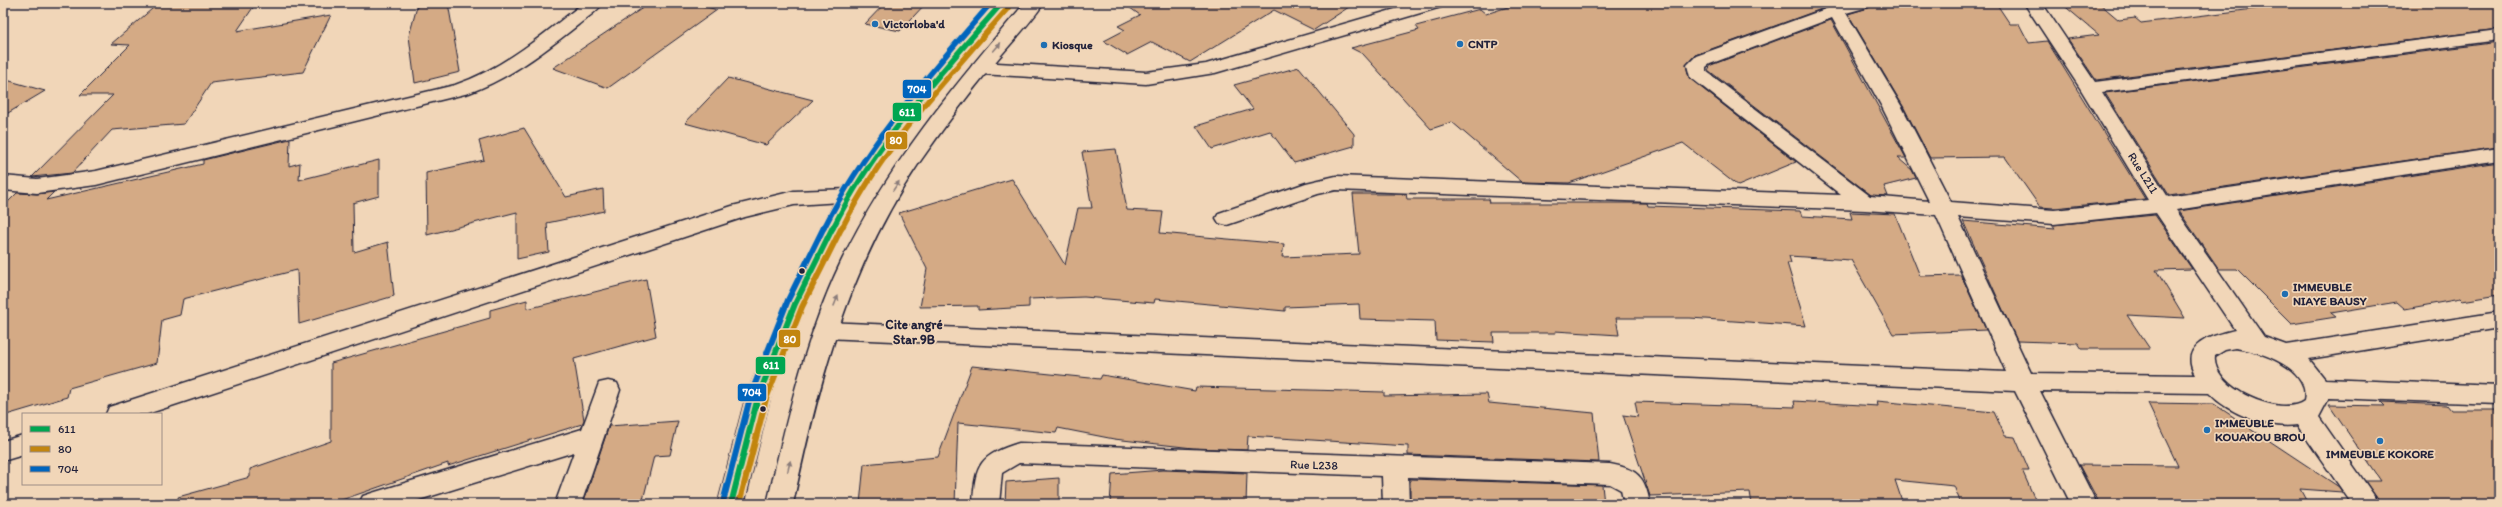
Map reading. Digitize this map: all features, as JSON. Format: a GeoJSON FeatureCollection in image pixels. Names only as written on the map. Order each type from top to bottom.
{"type":"FeatureCollection","features":[{"type":"Feature","properties":{"kind":"street"},"geometry":{"type":"LineString","coordinates":[[3,183],[13,185],[52,185],[96,178],[436,96],[476,84],[502,70],[546,42],[594,3]]}},
{"type":"Feature","properties":{"kind":"street"},"geometry":{"type":"LineString","coordinates":[[732,504],[758,397],[795,304],[849,196],[902,118],[1002,3]]}},
{"type":"Feature","properties":{"kind":"street"},"geometry":{"type":"LineString","coordinates":[[780,504],[808,385],[825,330],[852,264],[888,197],[980,68],[1035,3]]}},
{"type":"Feature","properties":{"kind":"street"},"geometry":{"type":"LineString","coordinates":[[980,68],[1146,78],[1184,73],[1208,69],[1435,3]]}},
{"type":"Feature","properties":{"kind":"street"},"geometry":{"type":"LineString","coordinates":[[1862,3],[1836,10],[1702,60],[1696,65],[1697,73],[1865,203]]}},
{"type":"Feature","properties":{"kind":"street","name":"Rue L211"},"geometry":{"type":"LineString","coordinates":[[2033,3],[2090,88],[2162,205],[2255,342]]}},
{"type":"Feature","properties":{"kind":"street"},"geometry":{"type":"LineString","coordinates":[[1836,10],[1892,107],[1944,209],[2023,382],[2084,504]]}},
{"type":"Feature","properties":{"kind":"street"},"geometry":{"type":"LineString","coordinates":[[2090,88],[2499,35]]}},
{"type":"Feature","properties":{"kind":"street"},"geometry":{"type":"LineString","coordinates":[[1227,218],[1312,188],[1336,183],[1865,203],[2054,217],[2162,205],[2499,154]]}},
{"type":"Feature","properties":{"kind":"street"},"geometry":{"type":"LineString","coordinates":[[121,413],[740,211],[794,198],[849,196]]}},
{"type":"Feature","properties":{"kind":"street"},"geometry":{"type":"LineString","coordinates":[[2285,354],[2499,320]]}},
{"type":"Feature","properties":{"kind":"street"},"geometry":{"type":"LineString","coordinates":[[825,330],[2023,382],[2215,384]]}},
{"type":"Feature","properties":{"kind":"street"},"geometry":{"type":"LineString","coordinates":[[2235,339],[2255,342],[2285,354],[2312,376],[2318,388],[2319,400],[2314,409],[2304,414],[2288,416],[2268,413],[2248,407],[2230,397],[2215,384],[2205,370],[2202,357],[2206,347],[2218,341],[2235,339]]}},
{"type":"Feature","properties":{"kind":"street"},"geometry":{"type":"LineString","coordinates":[[2318,388],[2499,395]]}},
{"type":"Feature","properties":{"kind":"street"},"geometry":{"type":"LineString","coordinates":[[568,504],[608,390]]}},
{"type":"Feature","properties":{"kind":"street"},"geometry":{"type":"LineString","coordinates":[[2304,414],[2367,504]]}},
{"type":"Feature","properties":{"kind":"street"},"geometry":{"type":"LineString","coordinates":[[372,504],[592,436]]}},
{"type":"Feature","properties":{"kind":"street"},"geometry":{"type":"LineString","coordinates":[[3,451],[22,445]]}},
{"type":"Feature","properties":{"kind":"street","name":"Rue L238"},"geometry":{"type":"LineString","coordinates":[[986,504],[988,472],[1000,458],[1019,453],[1394,468],[1610,474],[1625,477],[1634,487],[1638,504]]}},
{"type":"Feature","properties":{"kind":"street"},"geometry":{"type":"LineString","coordinates":[[1394,468],[1396,504]]}},
{"type":"Feature","properties":{"kind":"building"},"geometry":{"type":"Polygon","coordinates":[[[159,3],[256,3],[237,31],[331,15],[303,72],[211,83],[184,124],[112,130],[72,173],[32,177],[113,95],[80,95],[130,45],[111,44],[159,3]]]}},
{"type":"Feature","properties":{"kind":"building"},"geometry":{"type":"Polygon","coordinates":[[[418,3],[448,3],[460,72],[415,83],[409,36],[418,3]]]}},
{"type":"Feature","properties":{"kind":"building"},"geometry":{"type":"Polygon","coordinates":[[[650,3],[694,3],[717,10],[608,88],[553,68],[650,3]]]}},
{"type":"Feature","properties":{"kind":"building"},"geometry":{"type":"Polygon","coordinates":[[[885,3],[926,3],[900,31],[865,24],[885,3]]]}},
{"type":"Feature","properties":{"kind":"building"},"geometry":{"type":"Polygon","coordinates":[[[1123,3],[1355,3],[1314,30],[1274,10],[1190,62],[1152,42],[1127,55],[1104,41],[1125,30],[1118,26],[1140,15],[1123,3]]]}},
{"type":"Feature","properties":{"kind":"building"},"geometry":{"type":"Polygon","coordinates":[[[1520,3],[1838,3],[1695,55],[1686,65],[1689,78],[1796,162],[1738,186],[1683,143],[1569,183],[1522,182],[1452,122],[1431,129],[1363,54],[1351,48],[1419,30],[1416,26],[1480,9],[1486,14],[1520,3]]]}},
{"type":"Feature","properties":{"kind":"building"},"geometry":{"type":"Polygon","coordinates":[[[1872,3],[1996,3],[2010,24],[2019,24],[2029,43],[2047,41],[2145,199],[2054,208],[2040,207],[2005,157],[1930,158],[1903,106],[1848,14],[1868,8],[1872,3]]]}},
{"type":"Feature","properties":{"kind":"building"},"geometry":{"type":"Polygon","coordinates":[[[2061,3],[2099,3],[2119,20],[2135,18],[2141,23],[2302,3],[2499,3],[2499,29],[2096,80],[2068,39],[2099,35],[2061,3]]]}},
{"type":"Feature","properties":{"kind":"building"},"geometry":{"type":"Polygon","coordinates":[[[1831,20],[1906,158],[1898,158],[1912,170],[1916,178],[1884,186],[1888,196],[1871,195],[1708,70],[1711,65],[1831,20]]]}},
{"type":"Feature","properties":{"kind":"building"},"geometry":{"type":"Polygon","coordinates":[[[2499,42],[2499,147],[2169,195],[2105,93],[2499,42]]]}},
{"type":"Feature","properties":{"kind":"building"},"geometry":{"type":"Polygon","coordinates":[[[1299,67],[1354,134],[1354,146],[1294,163],[1270,131],[1212,149],[1196,126],[1253,109],[1234,85],[1299,67]]]}},
{"type":"Feature","properties":{"kind":"building"},"geometry":{"type":"Polygon","coordinates":[[[728,78],[813,100],[766,145],[685,123],[728,78]]]}},
{"type":"Feature","properties":{"kind":"building"},"geometry":{"type":"Polygon","coordinates":[[[3,79],[45,91],[3,116],[3,79]]]}},
{"type":"Feature","properties":{"kind":"building"},"geometry":{"type":"Polygon","coordinates":[[[524,128],[566,197],[603,189],[604,211],[547,223],[549,252],[517,259],[517,212],[427,235],[426,173],[484,160],[479,141],[524,128]]]}},
{"type":"Feature","properties":{"kind":"building"},"geometry":{"type":"Polygon","coordinates":[[[290,139],[289,166],[300,163],[299,180],[379,160],[379,196],[353,203],[354,252],[388,242],[394,296],[299,324],[297,270],[183,299],[180,315],[162,320],[157,363],[69,388],[67,397],[3,416],[3,207],[17,193],[37,194],[54,192],[46,200],[203,164],[203,160],[290,139]]]}},
{"type":"Feature","properties":{"kind":"building"},"geometry":{"type":"Polygon","coordinates":[[[1116,149],[1127,210],[1163,212],[1160,233],[1284,244],[1282,257],[1359,254],[1353,194],[1406,194],[1407,199],[1489,199],[1490,203],[1647,203],[1648,206],[1800,211],[1802,216],[1852,219],[1850,212],[1895,214],[1920,276],[1961,275],[1986,330],[1893,334],[1851,260],[1789,256],[1791,263],[1787,263],[1806,326],[1690,318],[1616,318],[1619,335],[1555,331],[1556,333],[1493,333],[1494,342],[1436,340],[1435,321],[1360,319],[1359,304],[1285,307],[1285,311],[1155,299],[1154,303],[1084,297],[1029,299],[1029,307],[978,310],[978,306],[920,307],[927,269],[899,213],[1012,179],[1065,265],[1078,208],[1092,208],[1082,152],[1116,149]]]}},
{"type":"Feature","properties":{"kind":"building"},"geometry":{"type":"Polygon","coordinates":[[[2499,162],[2499,295],[2462,301],[2460,299],[2405,309],[2397,302],[2331,313],[2336,317],[2292,324],[2237,269],[2219,269],[2179,211],[2499,162]]]}},
{"type":"Feature","properties":{"kind":"building"},"geometry":{"type":"Polygon","coordinates":[[[2155,215],[2192,269],[2156,270],[2185,318],[2127,315],[2150,349],[2082,349],[2078,343],[2017,341],[1963,221],[2055,229],[2052,225],[2155,215]]]}},
{"type":"Feature","properties":{"kind":"building"},"geometry":{"type":"Polygon","coordinates":[[[646,279],[656,336],[574,359],[584,420],[582,424],[448,466],[448,463],[330,504],[179,504],[178,497],[250,477],[250,469],[331,441],[331,363],[490,318],[490,310],[527,300],[527,309],[646,279]]]}},
{"type":"Feature","properties":{"kind":"building"},"geometry":{"type":"Polygon","coordinates":[[[972,366],[1100,379],[1102,375],[1195,391],[1196,387],[1384,392],[1384,396],[1487,394],[1489,403],[1594,413],[1599,462],[1408,455],[1408,446],[1248,436],[1247,450],[1193,448],[1114,439],[1058,428],[1056,433],[958,423],[955,504],[860,504],[864,464],[938,457],[972,366]]]}},
{"type":"Feature","properties":{"kind":"building"},"geometry":{"type":"Polygon","coordinates":[[[1794,401],[1878,406],[1877,401],[1994,412],[2005,436],[2015,437],[2029,470],[2022,470],[2037,504],[1961,504],[1954,486],[1895,480],[1903,504],[1752,504],[1750,492],[1650,496],[1623,415],[1638,417],[1635,402],[1795,407],[1794,401]]]}},
{"type":"Feature","properties":{"kind":"building"},"geometry":{"type":"Polygon","coordinates":[[[2381,402],[2447,405],[2451,410],[2499,410],[2499,504],[2381,504],[2365,481],[2381,481],[2329,405],[2385,406],[2381,402]]]}},
{"type":"Feature","properties":{"kind":"building"},"geometry":{"type":"Polygon","coordinates":[[[2148,403],[2214,404],[2339,487],[2342,492],[2300,489],[2308,504],[2100,504],[2079,465],[2178,466],[2148,403]]]}},
{"type":"Feature","properties":{"kind":"building"},"geometry":{"type":"Polygon","coordinates":[[[678,421],[670,455],[654,456],[642,504],[583,504],[609,426],[678,421]]]}},
{"type":"Feature","properties":{"kind":"building"},"geometry":{"type":"Polygon","coordinates":[[[1163,470],[1247,473],[1246,504],[1110,504],[1112,474],[1163,470]]]}},
{"type":"Feature","properties":{"kind":"building"},"geometry":{"type":"Polygon","coordinates":[[[1059,478],[1059,504],[1005,504],[1006,482],[1059,478]]]}},
{"type":"Feature","properties":{"kind":"building"},"geometry":{"type":"Polygon","coordinates":[[[1410,479],[1602,485],[1604,504],[1410,504],[1410,479]]]}},
{"type":"Feature","properties":{"kind":"transit line","name":"704"},"geometry":{"type":"LineString","coordinates":[[723,502],[751,394],[788,300],[842,192],[896,113],[991,3]]}},
{"type":"Feature","properties":{"kind":"transit line","name":"611"},"geometry":{"type":"LineString","coordinates":[[731,504],[758,397],[795,304],[849,196],[902,118],[1002,3]]}},
{"type":"Feature","properties":{"kind":"transit line","name":"80"},"geometry":{"type":"LineString","coordinates":[[739,504],[766,399],[802,307],[856,200],[908,123],[1008,8]]}},
{"type":"Feature","properties":{"kind":"place","name":"Victorloba'd"},"geometry":{"type":"Point","coordinates":[875,24]}},
{"type":"Feature","properties":{"kind":"place","name":"CNTP"},"geometry":{"type":"Point","coordinates":[1460,44]}},
{"type":"Feature","properties":{"kind":"place","name":"Kiosque"},"geometry":{"type":"Point","coordinates":[1044,45]}},
{"type":"Feature","properties":{"kind":"place","name":"IMMEUBLE NIAYE BAUSY"},"geometry":{"type":"Point","coordinates":[2285,294]}},
{"type":"Feature","properties":{"kind":"place","name":"IMMEUBLE KOUAKOU BROU"},"geometry":{"type":"Point","coordinates":[2207,430]}},
{"type":"Feature","properties":{"kind":"place","name":"IMMEUBLE KOKORE"},"geometry":{"type":"Point","coordinates":[2380,441]}},
{"type":"Feature","properties":{"kind":"district","name":"Cite angré Star 9B"},"geometry":{"type":"Point","coordinates":[914,332]}}]}
